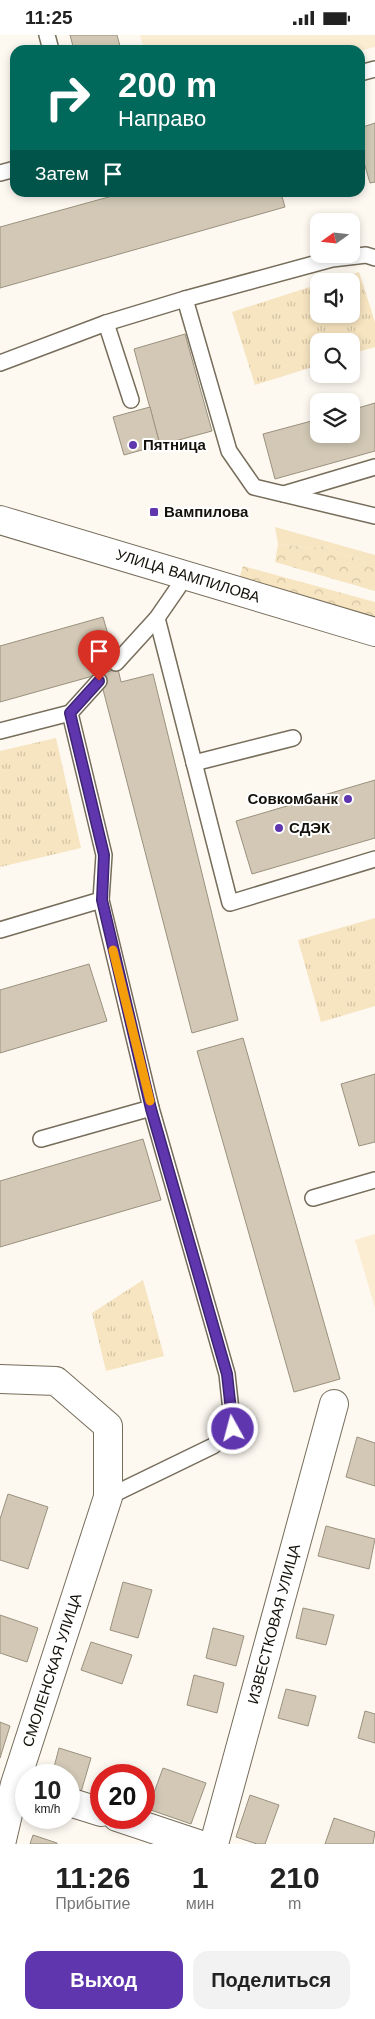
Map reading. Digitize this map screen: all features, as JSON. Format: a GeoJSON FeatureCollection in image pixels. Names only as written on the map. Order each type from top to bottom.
{"type":"FeatureCollection","features":[{"type":"Feature","properties":{"kind":"street","name":"УЛИЦА ВАМПИЛОВА"},"geometry":{"type":"LineString","coordinates":[[0,520],[375,632]]}},
{"type":"Feature","properties":{"kind":"street","name":"СМОЛЕНСКАЯ УЛИЦА"},"geometry":{"type":"LineString","coordinates":[[0,1379],[56,1381],[108,1426],[108,1497],[14,1784],[1,1844]]}},
{"type":"Feature","properties":{"kind":"street","name":"ИЗВЕСТКОВАЯ УЛИЦА"},"geometry":{"type":"LineString","coordinates":[[214,1844],[334,1404]]}},
{"type":"Feature","properties":{"kind":"street"},"geometry":{"type":"LineString","coordinates":[[153,1829],[198,1844]]}},
{"type":"Feature","properties":{"kind":"lane"},"geometry":{"type":"LineString","coordinates":[[0,363],[106,323],[185,299],[332,259],[366,255],[375,258]]}},
{"type":"Feature","properties":{"kind":"lane"},"geometry":{"type":"LineString","coordinates":[[185,299],[229,451],[254,487],[375,516]]}},
{"type":"Feature","properties":{"kind":"lane"},"geometry":{"type":"LineString","coordinates":[[106,323],[131,401]]}},
{"type":"Feature","properties":{"kind":"lane"},"geometry":{"type":"LineString","coordinates":[[282,494],[375,467]]}},
{"type":"Feature","properties":{"kind":"lane"},"geometry":{"type":"LineString","coordinates":[[116,663],[157,618],[186,576]]}},
{"type":"Feature","properties":{"kind":"lane"},"geometry":{"type":"LineString","coordinates":[[157,618],[230,903],[375,859]]}},
{"type":"Feature","properties":{"kind":"lane"},"geometry":{"type":"LineString","coordinates":[[0,731],[70,713],[99,681]]}},
{"type":"Feature","properties":{"kind":"lane"},"geometry":{"type":"LineString","coordinates":[[70,713],[104,855],[102,900],[151,1109],[227,1374],[233,1429],[213,1446],[108,1497]]}},
{"type":"Feature","properties":{"kind":"lane"},"geometry":{"type":"LineString","coordinates":[[194,763],[293,739]]}},
{"type":"Feature","properties":{"kind":"lane"},"geometry":{"type":"LineString","coordinates":[[0,930],[102,900]]}},
{"type":"Feature","properties":{"kind":"lane"},"geometry":{"type":"LineString","coordinates":[[42,1139],[151,1109]]}},
{"type":"Feature","properties":{"kind":"lane"},"geometry":{"type":"LineString","coordinates":[[313,1198],[375,1180]]}},
{"type":"Feature","properties":{"kind":"shaded area"},"geometry":{"type":"Polygon","coordinates":[[[140,35],[375,35],[375,47],[365,50],[365,45],[143,45],[140,35]]]}},
{"type":"Feature","properties":{"kind":"shaded area"},"geometry":{"type":"Polygon","coordinates":[[[375,1234],[375,1308],[355,1240],[375,1234]]]}},
{"type":"Feature","properties":{"kind":"green space"},"geometry":{"type":"Polygon","coordinates":[[[360,275],[375,322],[375,347],[360,351],[360,333],[310,333],[310,368],[255,385],[232,312],[310,287],[310,323],[360,323],[360,275]]]}},
{"type":"Feature","properties":{"kind":"green space"},"geometry":{"type":"Polygon","coordinates":[[[275,527],[375,555],[375,565],[370,568],[360,560],[323,546],[313,548],[278,544],[275,527]]]}},
{"type":"Feature","properties":{"kind":"green space"},"geometry":{"type":"Polygon","coordinates":[[[278,544],[313,548],[323,546],[360,560],[370,568],[375,564],[375,591],[275,562],[278,544]]]}},
{"type":"Feature","properties":{"kind":"green space"},"geometry":{"type":"Polygon","coordinates":[[[243,566],[375,602],[375,619],[239,579],[243,566]]]}},
{"type":"Feature","properties":{"kind":"green space"},"geometry":{"type":"Polygon","coordinates":[[[56,738],[81,848],[0,867],[0,751],[56,738]]]}},
{"type":"Feature","properties":{"kind":"green space"},"geometry":{"type":"Polygon","coordinates":[[[375,918],[375,1006],[321,1022],[298,940],[375,918]]]}},
{"type":"Feature","properties":{"kind":"green space"},"geometry":{"type":"Polygon","coordinates":[[[143,1280],[164,1356],[106,1371],[92,1313],[143,1280]]]}},
{"type":"Feature","properties":{"kind":"building"},"geometry":{"type":"Polygon","coordinates":[[[70,35],[117,35],[120,45],[73,45],[70,35]]]}},
{"type":"Feature","properties":{"kind":"building"},"geometry":{"type":"Polygon","coordinates":[[[375,123],[375,182],[370,183],[365,166],[365,126],[375,123]]]}},
{"type":"Feature","properties":{"kind":"building"},"geometry":{"type":"Polygon","coordinates":[[[109,197],[282,197],[285,207],[0,288],[0,227],[109,197]]]}},
{"type":"Feature","properties":{"kind":"building"},"geometry":{"type":"Polygon","coordinates":[[[185,334],[212,431],[160,445],[134,349],[185,334]]]}},
{"type":"Feature","properties":{"kind":"building"},"geometry":{"type":"Polygon","coordinates":[[[375,403],[375,451],[275,479],[263,434],[310,421],[310,443],[360,443],[360,407],[375,403]]]}},
{"type":"Feature","properties":{"kind":"building"},"geometry":{"type":"Polygon","coordinates":[[[150,407],[160,445],[124,455],[113,417],[150,407]]]}},
{"type":"Feature","properties":{"kind":"building"},"geometry":{"type":"Polygon","coordinates":[[[103,617],[118,669],[0,702],[0,646],[103,617]]]}},
{"type":"Feature","properties":{"kind":"building"},"geometry":{"type":"Polygon","coordinates":[[[118,669],[121,682],[153,674],[238,1020],[192,1033],[99,674],[118,669]]]}},
{"type":"Feature","properties":{"kind":"building"},"geometry":{"type":"Polygon","coordinates":[[[375,780],[375,838],[252,874],[236,821],[375,780]]]}},
{"type":"Feature","properties":{"kind":"building"},"geometry":{"type":"Polygon","coordinates":[[[89,964],[107,1021],[0,1053],[0,990],[89,964]]]}},
{"type":"Feature","properties":{"kind":"building"},"geometry":{"type":"Polygon","coordinates":[[[243,1038],[340,1379],[294,1392],[197,1051],[243,1038]]]}},
{"type":"Feature","properties":{"kind":"building"},"geometry":{"type":"Polygon","coordinates":[[[375,1074],[375,1142],[359,1146],[341,1084],[375,1074]]]}},
{"type":"Feature","properties":{"kind":"building"},"geometry":{"type":"Polygon","coordinates":[[[143,1139],[161,1200],[0,1247],[0,1181],[143,1139]]]}},
{"type":"Feature","properties":{"kind":"building"},"geometry":{"type":"Polygon","coordinates":[[[357,1437],[375,1443],[375,1486],[346,1477],[357,1437]]]}},
{"type":"Feature","properties":{"kind":"building"},"geometry":{"type":"Polygon","coordinates":[[[8,1494],[48,1507],[28,1569],[0,1560],[0,1519],[8,1494]]]}},
{"type":"Feature","properties":{"kind":"building"},"geometry":{"type":"Polygon","coordinates":[[[326,1526],[375,1539],[369,1569],[318,1556],[326,1526]]]}},
{"type":"Feature","properties":{"kind":"building"},"geometry":{"type":"Polygon","coordinates":[[[123,1582],[152,1590],[138,1638],[110,1630],[123,1582]]]}},
{"type":"Feature","properties":{"kind":"building"},"geometry":{"type":"Polygon","coordinates":[[[303,1608],[334,1615],[326,1645],[296,1638],[303,1608]]]}},
{"type":"Feature","properties":{"kind":"building"},"geometry":{"type":"Polygon","coordinates":[[[0,1615],[38,1628],[27,1662],[0,1653],[0,1615]]]}},
{"type":"Feature","properties":{"kind":"building"},"geometry":{"type":"Polygon","coordinates":[[[213,1628],[244,1636],[236,1666],[206,1658],[213,1628]]]}},
{"type":"Feature","properties":{"kind":"building"},"geometry":{"type":"Polygon","coordinates":[[[91,1642],[132,1655],[122,1684],[81,1670],[91,1642]]]}},
{"type":"Feature","properties":{"kind":"building"},"geometry":{"type":"Polygon","coordinates":[[[194,1675],[224,1683],[217,1713],[187,1705],[194,1675]]]}},
{"type":"Feature","properties":{"kind":"building"},"geometry":{"type":"Polygon","coordinates":[[[286,1689],[316,1696],[308,1726],[278,1718],[286,1689]]]}},
{"type":"Feature","properties":{"kind":"building"},"geometry":{"type":"Polygon","coordinates":[[[365,1711],[375,1714],[375,1743],[358,1738],[365,1711]]]}},
{"type":"Feature","properties":{"kind":"building"},"geometry":{"type":"Polygon","coordinates":[[[0,1722],[10,1726],[0,1758],[0,1722]]]}},
{"type":"Feature","properties":{"kind":"building"},"geometry":{"type":"Polygon","coordinates":[[[59,1748],[91,1758],[81,1792],[80,1764],[55,1764],[59,1748]]]}},
{"type":"Feature","properties":{"kind":"building"},"geometry":{"type":"Polygon","coordinates":[[[163,1768],[206,1783],[191,1824],[155,1811],[155,1790],[163,1768]]]}},
{"type":"Feature","properties":{"kind":"building"},"geometry":{"type":"Polygon","coordinates":[[[250,1795],[279,1805],[265,1844],[257,1844],[236,1837],[250,1795]]]}},
{"type":"Feature","properties":{"kind":"building"},"geometry":{"type":"Polygon","coordinates":[[[334,1818],[375,1832],[373,1844],[325,1844],[334,1818]]]}},
{"type":"Feature","properties":{"kind":"building"},"geometry":{"type":"Polygon","coordinates":[[[33,1835],[57,1843],[57,1844],[30,1844],[33,1835]]]}},
{"type":"Feature","properties":{"kind":"slow traffic"},"geometry":{"type":"LineString","coordinates":[[113,950],[150,1101]]}},
{"type":"Feature","properties":{"kind":"place","name":"Пятница"},"geometry":{"type":"Point","coordinates":[133,445]}},
{"type":"Feature","properties":{"kind":"place","name":"Вампилова"},"geometry":{"type":"Point","coordinates":[154,512]}},
{"type":"Feature","properties":{"kind":"place","name":"Совкомбанк"},"geometry":{"type":"Point","coordinates":[348,799]}},
{"type":"Feature","properties":{"kind":"place","name":"СДЭК"},"geometry":{"type":"Point","coordinates":[279,828]}},
{"type":"Feature","properties":{"kind":"route"},"geometry":{"type":"LineString","coordinates":[[99,681],[70,713],[104,855],[102,900],[151,1109],[227,1374],[233,1429]]}}]}
